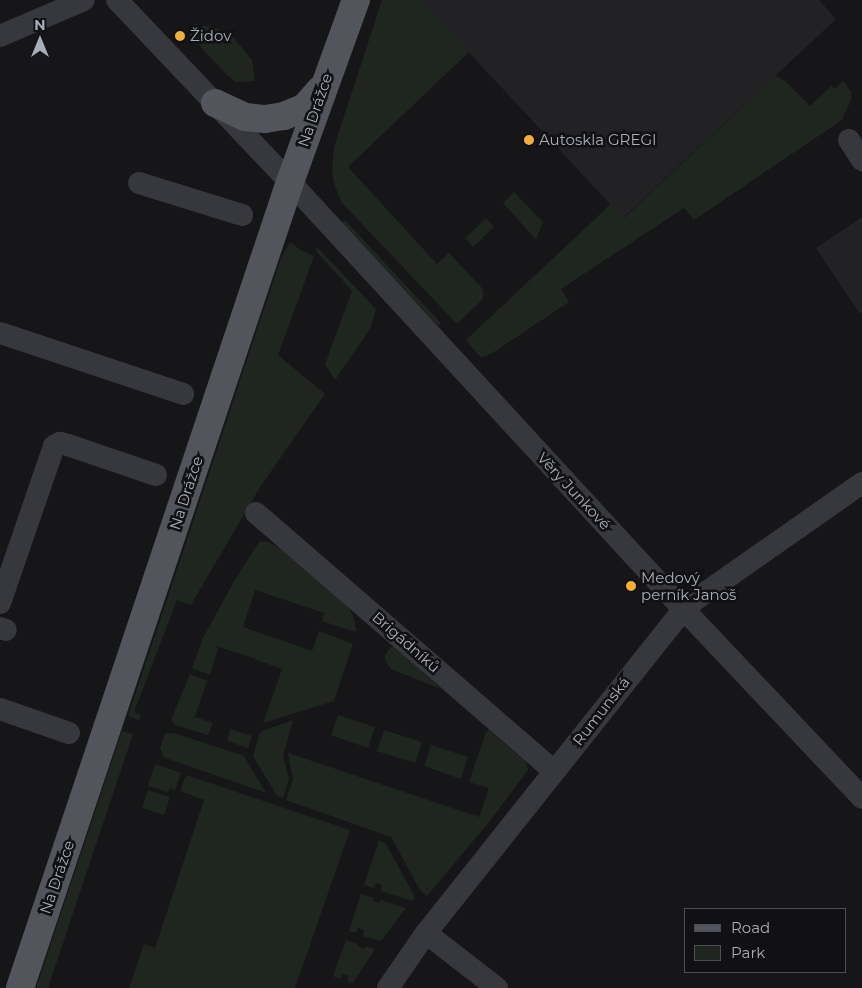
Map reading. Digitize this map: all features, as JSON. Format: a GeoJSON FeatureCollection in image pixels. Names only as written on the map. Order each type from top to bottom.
{"type":"FeatureCollection","features":[{"type":"Feature","properties":{"kind":"main road","name":"Na Drážce"},"geometry":{"type":"LineString","coordinates":[[20,988],[290,182],[328,72],[356,0]]}},
{"type":"Feature","properties":{"kind":"main road"},"geometry":{"type":"LineString","coordinates":[[215,103],[226,110],[245,117],[265,119],[295,113],[313,100],[328,72]]}},
{"type":"Feature","properties":{"kind":"street"},"geometry":{"type":"LineString","coordinates":[[0,36],[84,0]]}},
{"type":"Feature","properties":{"kind":"street","name":"Věry Junkové"},"geometry":{"type":"LineString","coordinates":[[117,0],[290,182],[684,610],[862,798]]}},
{"type":"Feature","properties":{"kind":"street"},"geometry":{"type":"LineString","coordinates":[[849,140],[862,160]]}},
{"type":"Feature","properties":{"kind":"street"},"geometry":{"type":"LineString","coordinates":[[139,183],[242,215]]}},
{"type":"Feature","properties":{"kind":"street"},"geometry":{"type":"LineString","coordinates":[[0,333],[183,394]]}},
{"type":"Feature","properties":{"kind":"street"},"geometry":{"type":"LineString","coordinates":[[0,604],[54,446],[60,444],[68,445],[156,475]]}},
{"type":"Feature","properties":{"kind":"street","name":"Rumunská"},"geometry":{"type":"LineString","coordinates":[[388,988],[426,933],[684,610],[862,483]]}},
{"type":"Feature","properties":{"kind":"street","name":"Brigádníků"},"geometry":{"type":"LineString","coordinates":[[256,513],[554,771]]}},
{"type":"Feature","properties":{"kind":"street"},"geometry":{"type":"LineString","coordinates":[[0,709],[69,733]]}},
{"type":"Feature","properties":{"kind":"street"},"geometry":{"type":"LineString","coordinates":[[426,933],[497,988]]}},
{"type":"Feature","properties":{"kind":"shaded area"},"geometry":{"type":"Polygon","coordinates":[[[420,0],[819,0],[836,19],[623,218],[420,0]]]}},
{"type":"Feature","properties":{"kind":"shaded area"},"geometry":{"type":"Polygon","coordinates":[[[862,217],[862,312],[860,314],[816,248],[862,217]]]}},
{"type":"Feature","properties":{"kind":"green space"},"geometry":{"type":"Polygon","coordinates":[[[382,0],[420,0],[469,52],[348,167],[437,264],[449,253],[482,288],[484,293],[482,300],[457,324],[342,203],[334,184],[332,171],[334,147],[382,0]]]}},
{"type":"Feature","properties":{"kind":"green space"},"geometry":{"type":"Polygon","coordinates":[[[196,24],[214,27],[233,37],[252,60],[255,81],[236,82],[228,76],[190,36],[187,26],[196,24]]]}},
{"type":"Feature","properties":{"kind":"green space"},"geometry":{"type":"Polygon","coordinates":[[[775,76],[785,81],[810,106],[831,86],[835,89],[843,81],[851,92],[851,100],[842,120],[694,220],[684,208],[561,289],[569,302],[494,352],[481,358],[466,340],[611,204],[624,218],[775,76]]]}},
{"type":"Feature","properties":{"kind":"green space"},"geometry":{"type":"Polygon","coordinates":[[[514,192],[543,222],[536,240],[503,203],[514,192]]]}},
{"type":"Feature","properties":{"kind":"green space"},"geometry":{"type":"Polygon","coordinates":[[[486,218],[494,227],[473,247],[465,238],[486,218]]]}},
{"type":"Feature","properties":{"kind":"green space"},"geometry":{"type":"Polygon","coordinates":[[[345,220],[441,323],[438,326],[341,223],[345,220]]]}},
{"type":"Feature","properties":{"kind":"green space"},"geometry":{"type":"Polygon","coordinates":[[[290,242],[299,249],[314,256],[278,355],[325,394],[260,487],[191,605],[177,600],[134,712],[141,715],[139,720],[128,716],[281,258],[290,242]]]}},
{"type":"Feature","properties":{"kind":"green space"},"geometry":{"type":"Polygon","coordinates":[[[317,247],[376,309],[370,329],[335,380],[325,364],[352,291],[316,251],[317,247]]]}},
{"type":"Feature","properties":{"kind":"green space"},"geometry":{"type":"Polygon","coordinates":[[[266,541],[281,549],[348,606],[353,615],[356,631],[322,621],[324,613],[255,590],[243,627],[312,651],[319,631],[353,644],[334,701],[263,723],[282,669],[254,659],[255,656],[253,658],[238,653],[238,650],[237,653],[216,646],[218,648],[210,675],[192,668],[203,638],[233,583],[259,542],[266,541]]]}},
{"type":"Feature","properties":{"kind":"green space"},"geometry":{"type":"Polygon","coordinates":[[[391,647],[395,647],[441,689],[391,669],[385,660],[385,655],[391,647]]]}},
{"type":"Feature","properties":{"kind":"green space"},"geometry":{"type":"Polygon","coordinates":[[[190,674],[207,681],[195,716],[192,716],[213,723],[208,735],[175,725],[171,720],[190,674]]]}},
{"type":"Feature","properties":{"kind":"green space"},"geometry":{"type":"Polygon","coordinates":[[[338,715],[375,727],[368,748],[331,735],[338,715]]]}},
{"type":"Feature","properties":{"kind":"green space"},"geometry":{"type":"Polygon","coordinates":[[[293,720],[283,756],[289,779],[283,798],[277,796],[253,756],[260,732],[293,720]]]}},
{"type":"Feature","properties":{"kind":"green space"},"geometry":{"type":"Polygon","coordinates":[[[230,729],[252,736],[248,748],[227,741],[230,729]]]}},
{"type":"Feature","properties":{"kind":"green space"},"geometry":{"type":"Polygon","coordinates":[[[384,730],[422,742],[415,763],[377,751],[384,730]]]}},
{"type":"Feature","properties":{"kind":"green space"},"geometry":{"type":"Polygon","coordinates":[[[489,730],[526,762],[528,770],[490,821],[427,896],[420,890],[391,837],[286,800],[293,779],[288,753],[479,817],[489,788],[469,782],[486,732],[489,730]]]}},
{"type":"Feature","properties":{"kind":"green space"},"geometry":{"type":"Polygon","coordinates":[[[122,731],[133,734],[48,988],[36,988],[122,731]]]}},
{"type":"Feature","properties":{"kind":"green space"},"geometry":{"type":"Polygon","coordinates":[[[174,733],[244,756],[266,793],[163,757],[160,748],[165,734],[174,733]]]}},
{"type":"Feature","properties":{"kind":"green space"},"geometry":{"type":"Polygon","coordinates":[[[431,745],[468,757],[461,779],[424,766],[431,745]]]}},
{"type":"Feature","properties":{"kind":"green space"},"geometry":{"type":"Polygon","coordinates":[[[155,764],[181,773],[175,790],[170,788],[168,792],[148,786],[155,764]]]}},
{"type":"Feature","properties":{"kind":"green space"},"geometry":{"type":"Polygon","coordinates":[[[186,775],[350,830],[295,988],[129,988],[144,944],[155,948],[204,800],[180,791],[186,775]]]}},
{"type":"Feature","properties":{"kind":"green space"},"geometry":{"type":"Polygon","coordinates":[[[148,790],[170,797],[164,815],[142,808],[148,790]]]}},
{"type":"Feature","properties":{"kind":"green space"},"geometry":{"type":"Polygon","coordinates":[[[379,840],[386,844],[415,897],[412,901],[381,891],[382,885],[376,883],[374,888],[364,885],[379,840]]]}},
{"type":"Feature","properties":{"kind":"green space"},"geometry":{"type":"Polygon","coordinates":[[[361,894],[374,898],[373,901],[380,903],[381,900],[406,908],[381,941],[363,936],[364,930],[358,928],[356,933],[349,931],[361,894]]]}},
{"type":"Feature","properties":{"kind":"green space"},"geometry":{"type":"Polygon","coordinates":[[[346,940],[358,944],[358,946],[364,949],[365,946],[375,949],[353,983],[347,981],[349,976],[342,974],[340,979],[333,976],[346,940]]]}},
{"type":"Feature","properties":{"kind":"place","name":"Židov"},"geometry":{"type":"Point","coordinates":[180,36]}},
{"type":"Feature","properties":{"kind":"place","name":"Autoskla GREGI"},"geometry":{"type":"Point","coordinates":[529,140]}},
{"type":"Feature","properties":{"kind":"place","name":"Medový perník Janoš"},"geometry":{"type":"Point","coordinates":[631,586]}}]}
